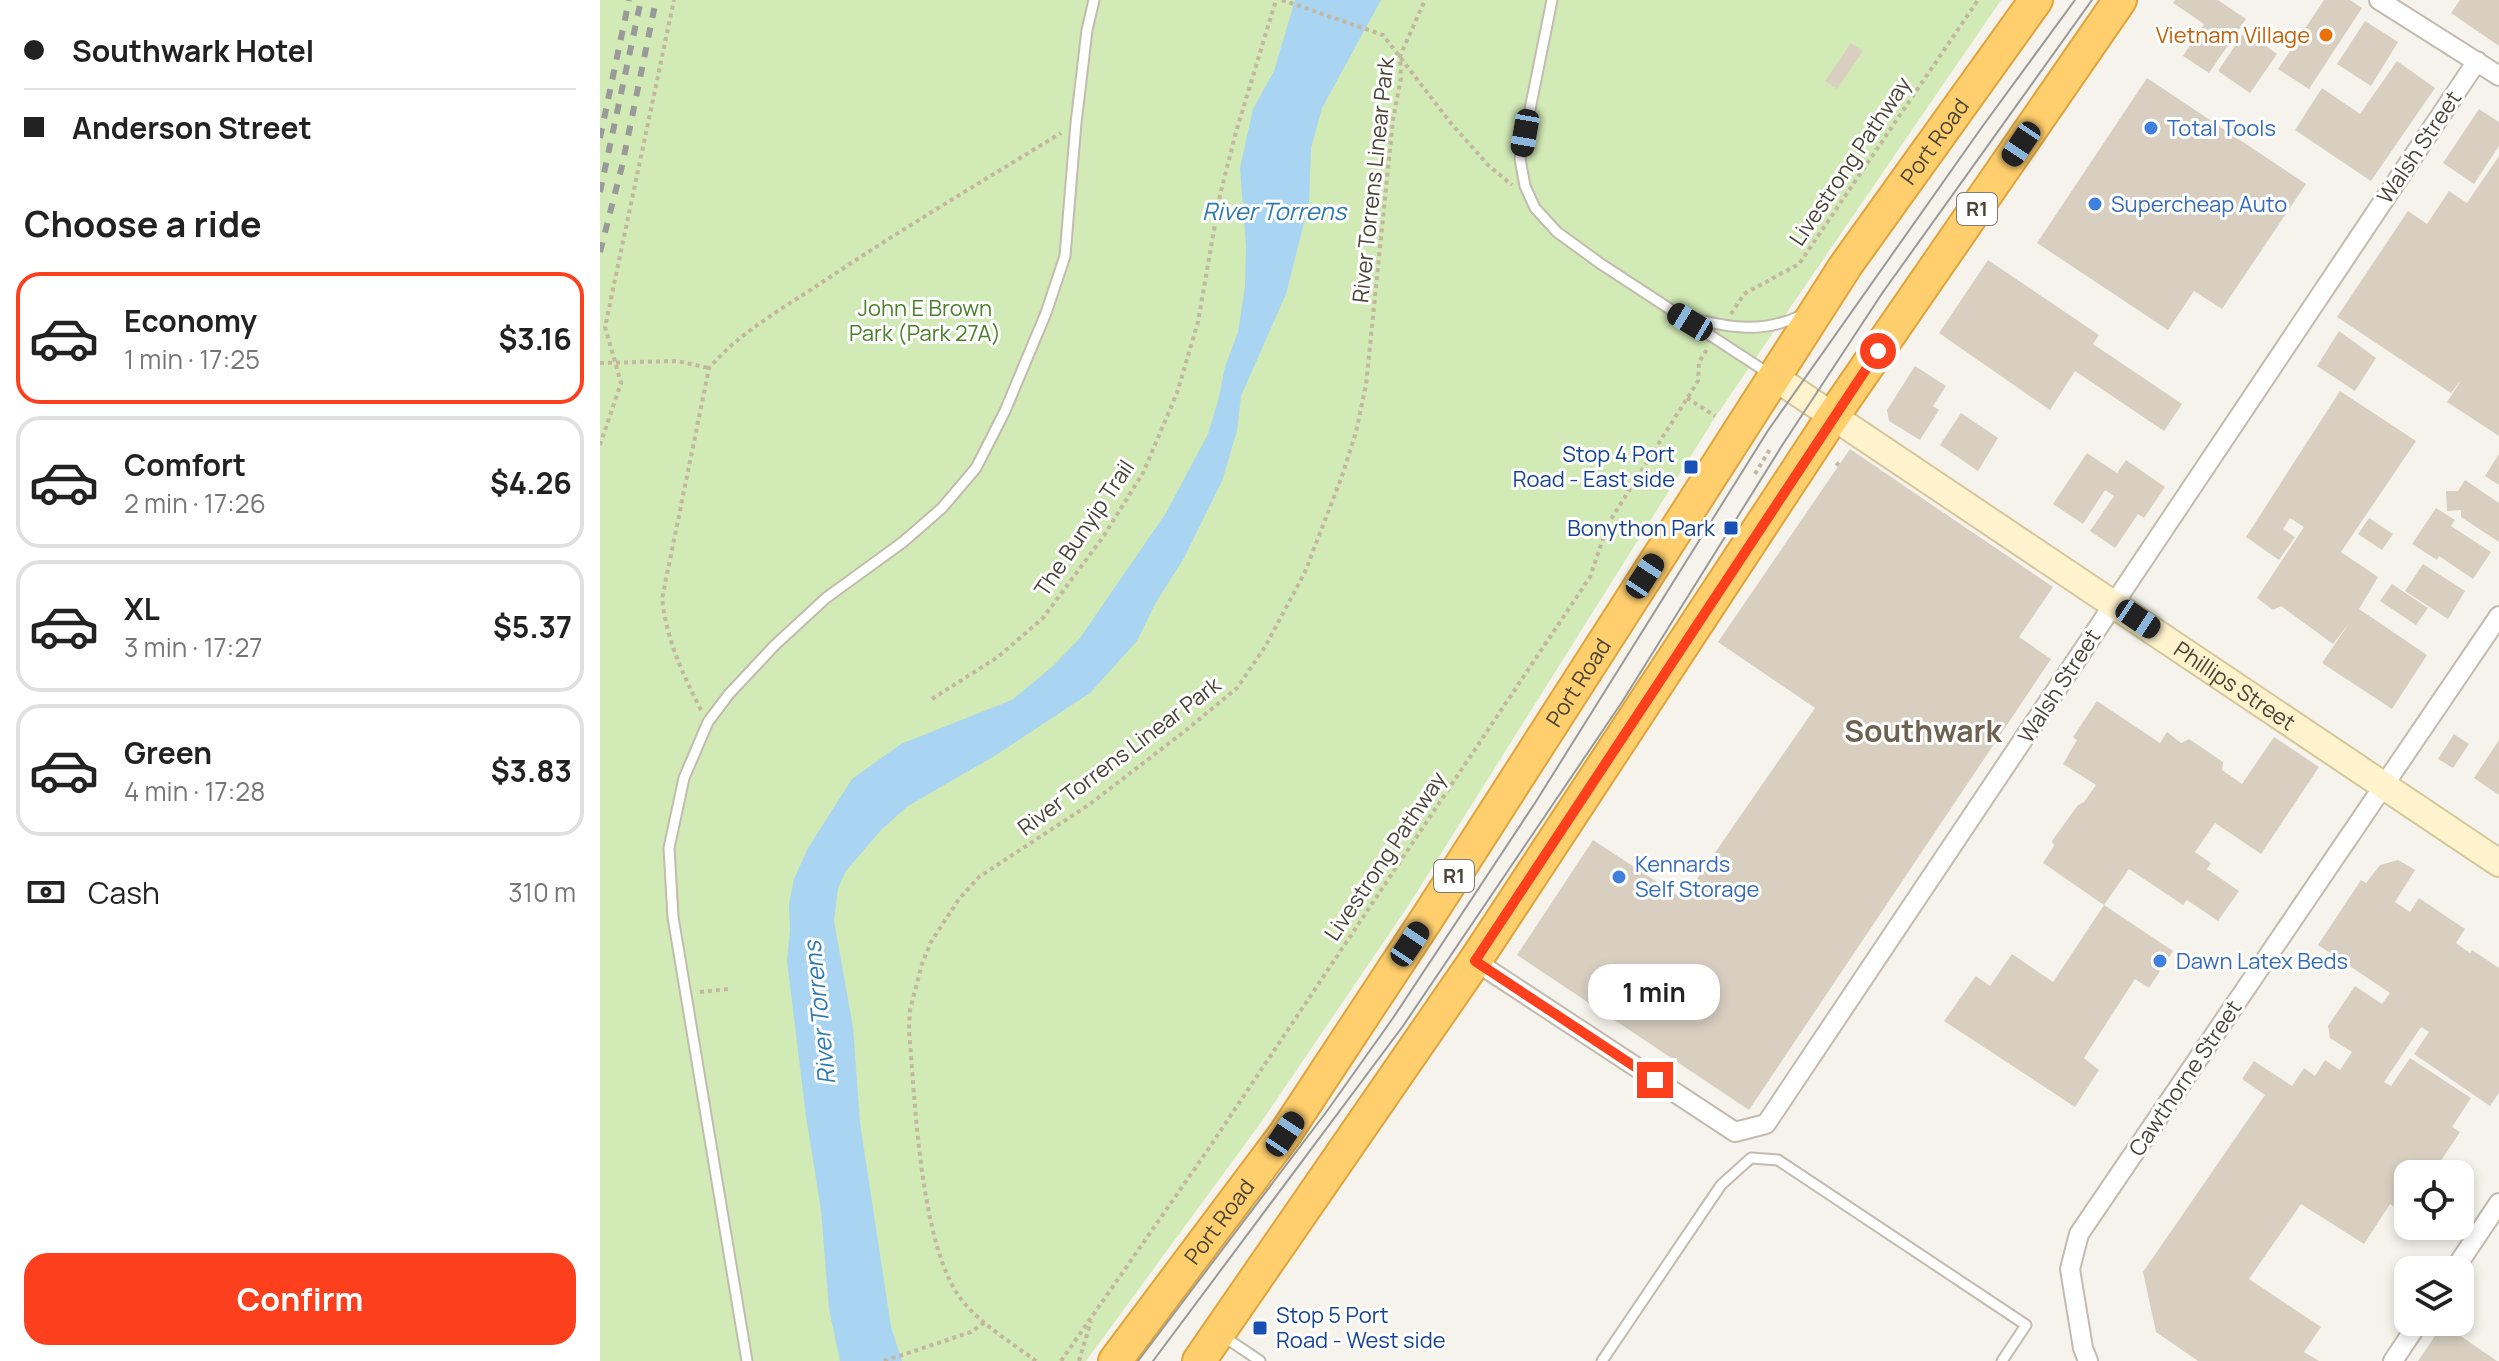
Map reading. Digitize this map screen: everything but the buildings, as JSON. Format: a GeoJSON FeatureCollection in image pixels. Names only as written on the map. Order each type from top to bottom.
{"type":"FeatureCollection","features":[{"type":"Feature","properties":{"kind":"highway","name":"Port Road"},"geometry":{"type":"LineString","coordinates":[[1115,1361],[1285,1134],[1426,920],[1818,307],[2036,0]]}},
{"type":"Feature","properties":{"kind":"highway","name":"R1"},"geometry":{"type":"LineString","coordinates":[[1199,1361],[1475,961],[1833,416],[2120,0]]}},
{"type":"Feature","properties":{"kind":"street"},"geometry":{"type":"LineString","coordinates":[[2379,0],[2499,76]]}},
{"type":"Feature","properties":{"kind":"street","name":"Walsh Street"},"geometry":{"type":"LineString","coordinates":[[1475,961],[1735,1132],[1766,1124],[2477,61]]}},
{"type":"Feature","properties":{"kind":"street","name":"Phillips Street"},"geometry":{"type":"LineString","coordinates":[[1773,376],[2499,863]]}},
{"type":"Feature","properties":{"kind":"street","name":"Cawthorne Street"},"geometry":{"type":"LineString","coordinates":[[2088,1361],[2083,1348],[2070,1269],[2079,1234],[2499,616]]}},
{"type":"Feature","properties":{"kind":"street"},"geometry":{"type":"LineString","coordinates":[[2463,1256],[2499,1203]]}},
{"type":"Feature","properties":{"kind":"street"},"geometry":{"type":"LineString","coordinates":[[2393,1361],[2410,1336]]}},
{"type":"Feature","properties":{"kind":"lane"},"geometry":{"type":"LineString","coordinates":[[747,1361],[673,917],[669,848],[684,778],[708,722],[729,694],[775,645],[826,598],[903,542],[942,508],[976,468],[1005,411],[1041,327],[1065,256],[1076,123],[1087,30],[1094,0]]}},
{"type":"Feature","properties":{"kind":"lane"},"geometry":{"type":"LineString","coordinates":[[1552,0],[1520,159],[1525,186],[1535,208],[1557,232],[1773,376]]}},
{"type":"Feature","properties":{"kind":"lane"},"geometry":{"type":"LineString","coordinates":[[1657,301],[1689,317],[1757,329],[1785,322],[1818,307]]}},
{"type":"Feature","properties":{"kind":"lane"},"geometry":{"type":"LineString","coordinates":[[1602,1361],[1721,1185],[1751,1158],[1778,1160],[2026,1325],[2002,1361]]}},
{"type":"Feature","properties":{"kind":"lane"},"geometry":{"type":"LineString","coordinates":[[1217,1332],[1260,1361]]}},
{"type":"Feature","properties":{"kind":"path"},"geometry":{"type":"LineString","coordinates":[[600,445],[621,383],[605,327],[674,0]]}},
{"type":"Feature","properties":{"kind":"path"},"geometry":{"type":"LineString","coordinates":[[1279,0],[1383,35],[1450,122],[1488,165],[1511,185],[1525,186]]}},
{"type":"Feature","properties":{"kind":"path","name":"The Bunyip Trail"},"geometry":{"type":"LineString","coordinates":[[932,699],[998,657],[1043,618],[1103,537],[1143,473],[1177,393],[1198,322],[1220,195],[1236,132],[1279,0]]}},
{"type":"Feature","properties":{"kind":"path","name":"River Torrens Linear Park"},"geometry":{"type":"LineString","coordinates":[[1036,1361],[985,1322],[958,1295],[935,1239],[923,1174],[909,1030],[910,1010],[922,964],[931,942],[959,899],[979,877],[1090,804],[1223,701],[1252,668],[1281,618],[1305,572],[1356,432],[1366,385],[1393,120],[1401,78],[1400,56],[1425,0]]}},
{"type":"Feature","properties":{"kind":"path","name":"Livestrong Pathway"},"geometry":{"type":"LineString","coordinates":[[1728,318],[1744,294],[1799,264],[1978,0]]}},
{"type":"Feature","properties":{"kind":"path"},"geometry":{"type":"LineString","coordinates":[[708,722],[680,669],[666,628],[662,599],[709,368],[744,334],[781,309],[1076,123]]}},
{"type":"Feature","properties":{"kind":"path","name":"Livestrong Pathway"},"geometry":{"type":"LineString","coordinates":[[1061,1361],[1205,1154],[1590,577],[1608,524],[1698,381],[1699,362],[1705,354]]}},
{"type":"Feature","properties":{"kind":"path"},"geometry":{"type":"LineString","coordinates":[[600,363],[677,361],[709,368]]}},
{"type":"Feature","properties":{"kind":"path"},"geometry":{"type":"LineString","coordinates":[[1687,398],[1715,416]]}},
{"type":"Feature","properties":{"kind":"path"},"geometry":{"type":"LineString","coordinates":[[1755,474],[1770,449]]}},
{"type":"Feature","properties":{"kind":"path"},"geometry":{"type":"LineString","coordinates":[[685,993],[728,989]]}},
{"type":"Feature","properties":{"kind":"path"},"geometry":{"type":"LineString","coordinates":[[1079,1361],[1092,1316]]}},
{"type":"Feature","properties":{"kind":"path"},"geometry":{"type":"LineString","coordinates":[[884,1361],[971,1332],[985,1322]]}},
{"type":"Feature","properties":{"kind":"green space","name":"John E Brown Park (Park 27A)"},"geometry":{"type":"Polygon","coordinates":[[[600,0],[2001,0],[1716,416],[1408,906],[1262,1121],[1086,1361],[600,1361],[600,0]]]}},
{"type":"Feature","properties":{"kind":"water","name":"River Torrens"},"geometry":{"type":"Polygon","coordinates":[[[1295,0],[1381,0],[1322,108],[1311,148],[1309,203],[1286,294],[1241,396],[1237,431],[1222,481],[1184,558],[1155,604],[1137,641],[1090,693],[996,755],[908,806],[881,830],[846,871],[838,888],[834,921],[853,1027],[860,1123],[891,1327],[902,1361],[840,1361],[829,1309],[821,1210],[787,961],[789,904],[794,879],[808,848],[852,779],[901,744],[1012,700],[1052,667],[1080,638],[1166,513],[1208,434],[1225,367],[1238,332],[1245,286],[1246,246],[1240,168],[1253,109],[1274,71],[1295,0]]]}},
{"type":"Feature","properties":{"kind":"tram line"},"geometry":{"type":"LineString","coordinates":[[1138,1361],[1327,1111],[1393,1018],[1535,803],[1769,429],[2075,0]]}},
{"type":"Feature","properties":{"kind":"tram line"},"geometry":{"type":"LineString","coordinates":[[1153,1361],[1403,1026],[1622,702],[1783,444],[1883,292],[2092,0]]}},
{"type":"Feature","properties":{"kind":"railway"},"geometry":{"type":"LineString","coordinates":[[600,138],[629,0]]}},
{"type":"Feature","properties":{"kind":"railway"},"geometry":{"type":"LineString","coordinates":[[600,192],[641,0]]}},
{"type":"Feature","properties":{"kind":"railway"},"geometry":{"type":"LineString","coordinates":[[600,252],[622,166],[656,0]]}},
{"type":"Feature","properties":{"kind":"place","name":"Vietnam Village"},"geometry":{"type":"Point","coordinates":[2326,35]}},
{"type":"Feature","properties":{"kind":"place","name":"Total Tools"},"geometry":{"type":"Point","coordinates":[2151,128]}},
{"type":"Feature","properties":{"kind":"place","name":"Supercheap Auto"},"geometry":{"type":"Point","coordinates":[2095,204]}},
{"type":"Feature","properties":{"kind":"place","name":"Stop 4 Port Road - East side"},"geometry":{"type":"Point","coordinates":[1691,467]}},
{"type":"Feature","properties":{"kind":"place","name":"Bonython Park"},"geometry":{"type":"Point","coordinates":[1731,528]}},
{"type":"Feature","properties":{"kind":"place","name":"Kennards Self Storage"},"geometry":{"type":"Point","coordinates":[1619,877]}},
{"type":"Feature","properties":{"kind":"place","name":"Dawn Latex Beds"},"geometry":{"type":"Point","coordinates":[2160,961]}},
{"type":"Feature","properties":{"kind":"place","name":"Stop 5 Port Road - West side"},"geometry":{"type":"Point","coordinates":[1260,1328]}},
{"type":"Feature","properties":{"kind":"district","name":"Southwark"},"geometry":{"type":"Point","coordinates":[1923,732]}},
{"type":"Feature","properties":{"kind":"route"},"geometry":{"type":"LineString","coordinates":[[1655,1080],[1475,961],[1878,351]]}}]}
